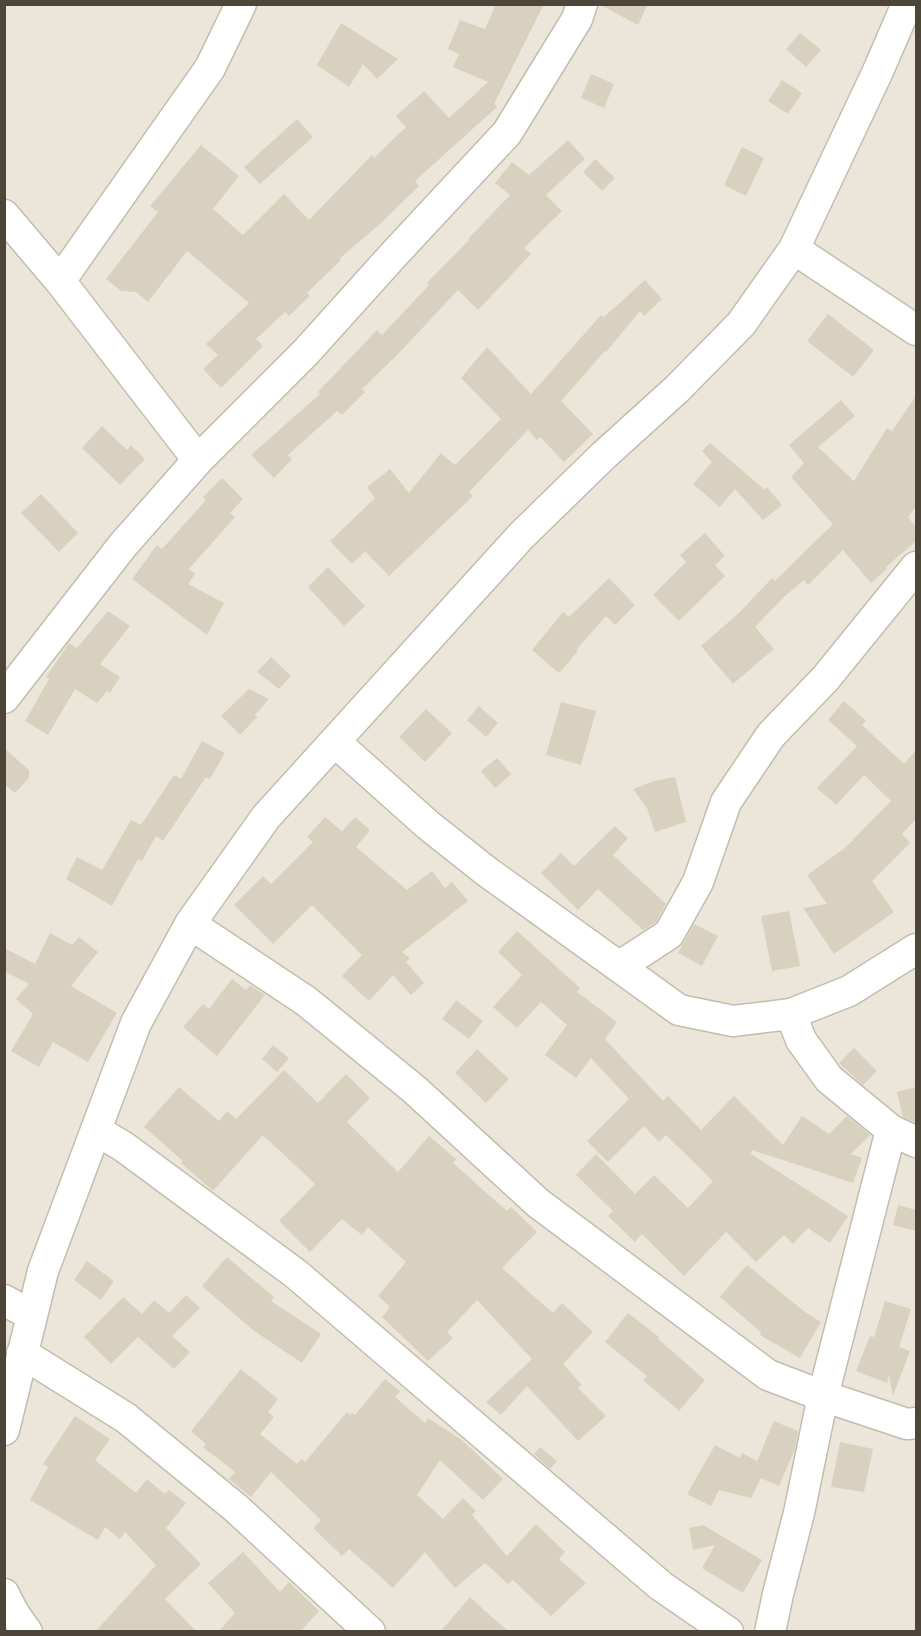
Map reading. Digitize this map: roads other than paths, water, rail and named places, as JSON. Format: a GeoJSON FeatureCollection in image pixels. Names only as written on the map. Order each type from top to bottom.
{"type":"FeatureCollection","features":[{"type":"Feature","properties":{"kind":"street"},"geometry":{"type":"LineString","coordinates":[[60,281],[210,68],[241,4]]}},
{"type":"Feature","properties":{"kind":"street"},"geometry":{"type":"LineString","coordinates":[[4,698],[123,545],[198,460],[306,352],[507,133],[577,19],[582,4]]}},
{"type":"Feature","properties":{"kind":"street"},"geometry":{"type":"LineString","coordinates":[[4,1430],[43,1271],[136,1023],[189,924],[266,817],[521,536],[603,456],[677,389],[741,324],[794,249],[907,4]]}},
{"type":"Feature","properties":{"kind":"street"},"geometry":{"type":"LineString","coordinates":[[4,215],[60,281],[198,460]]}},
{"type":"Feature","properties":{"kind":"street"},"geometry":{"type":"LineString","coordinates":[[794,249],[916,330]]}},
{"type":"Feature","properties":{"kind":"street"},"geometry":{"type":"LineString","coordinates":[[620,966],[669,934],[698,882],[726,802],[771,735],[825,679],[916,567]]}},
{"type":"Feature","properties":{"kind":"street"},"geometry":{"type":"LineString","coordinates":[[335,742],[428,825],[486,871],[679,1010],[733,1021],[791,1014],[849,991],[916,949]]}},
{"type":"Feature","properties":{"kind":"street"},"geometry":{"type":"LineString","coordinates":[[189,924],[306,1001],[415,1090],[538,1203],[768,1375],[907,1424],[916,1423]]}},
{"type":"Feature","properties":{"kind":"street"},"geometry":{"type":"LineString","coordinates":[[770,1632],[777,1594],[799,1514],[823,1396],[904,1136],[829,1078],[801,1040],[791,1014]]}},
{"type":"Feature","properties":{"kind":"street"},"geometry":{"type":"LineString","coordinates":[[96,1130],[124,1147],[296,1274],[661,1586],[728,1632]]}},
{"type":"Feature","properties":{"kind":"street"},"geometry":{"type":"LineString","coordinates":[[4,1300],[31,1314]]}},
{"type":"Feature","properties":{"kind":"street"},"geometry":{"type":"LineString","coordinates":[[22,1353],[126,1418],[237,1509],[370,1632]]}},
{"type":"Feature","properties":{"kind":"street"},"geometry":{"type":"LineString","coordinates":[[4,1594],[12,1612],[27,1632]]}}]}
